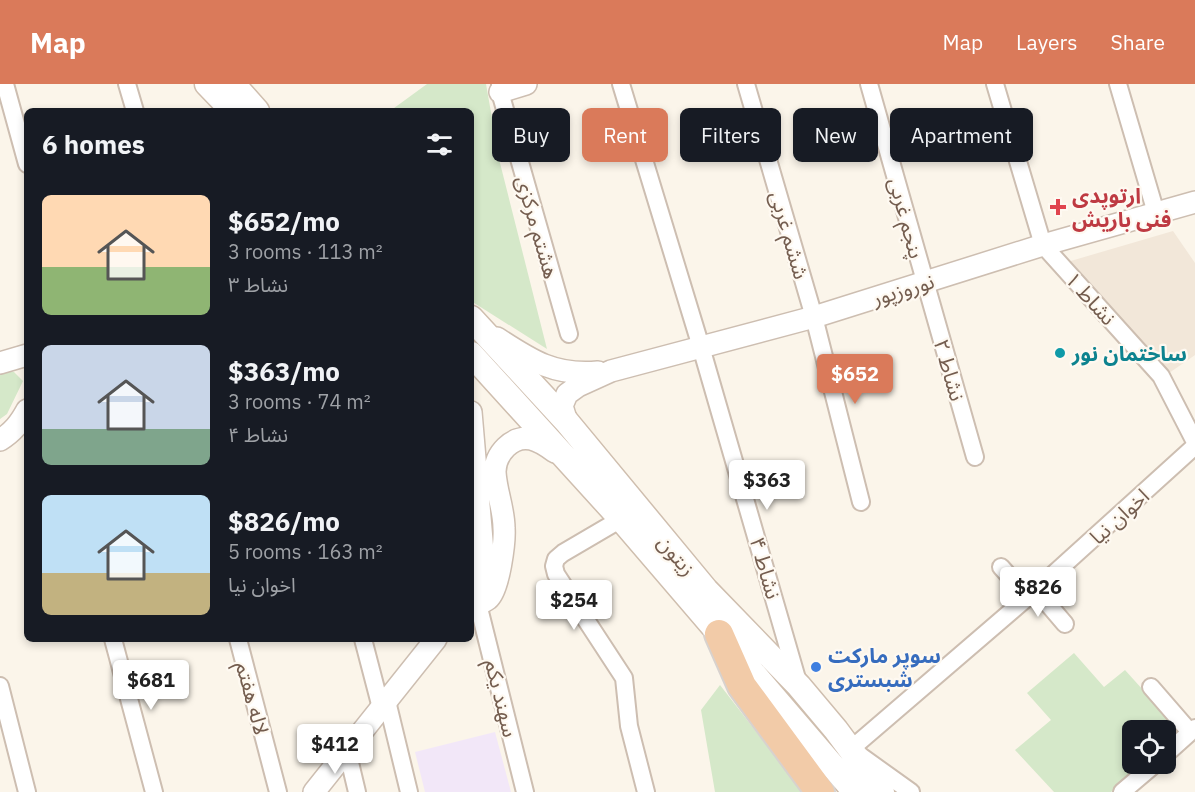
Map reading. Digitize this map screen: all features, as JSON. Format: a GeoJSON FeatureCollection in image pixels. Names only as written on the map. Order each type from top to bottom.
{"type":"FeatureCollection","features":[{"type":"Feature","properties":{"kind":"highway"},"geometry":{"type":"LineString","coordinates":[[719,634],[742,686],[820,792]]}},
{"type":"Feature","properties":{"kind":"main road"},"geometry":{"type":"LineString","coordinates":[[207,84],[236,92],[254,108]]}},
{"type":"Feature","properties":{"kind":"main road","name":"زیتون"},"geometry":{"type":"LineString","coordinates":[[475,322],[567,422],[706,590],[798,686],[851,749],[882,792]]}},
{"type":"Feature","properties":{"kind":"main road","name":"زیتون"},"geometry":{"type":"LineString","coordinates":[[474,357],[621,519],[855,792]]}},
{"type":"Feature","properties":{"kind":"street"},"geometry":{"type":"LineString","coordinates":[[5,84],[24,153]]}},
{"type":"Feature","properties":{"kind":"street"},"geometry":{"type":"LineString","coordinates":[[127,84],[134,108]]}},
{"type":"Feature","properties":{"kind":"street"},"geometry":{"type":"LineString","coordinates":[[500,88],[526,84]]}},
{"type":"Feature","properties":{"kind":"street","name":"نشاط ۴"},"geometry":{"type":"LineString","coordinates":[[621,84],[701,346],[798,686]]}},
{"type":"Feature","properties":{"kind":"street","name":"ششم غربی"},"geometry":{"type":"LineString","coordinates":[[746,84],[814,317],[861,502]]}},
{"type":"Feature","properties":{"kind":"street","name":"پنجم غربی"},"geometry":{"type":"LineString","coordinates":[[869,84],[924,282]]}},
{"type":"Feature","properties":{"kind":"street"},"geometry":{"type":"LineString","coordinates":[[995,84],[1043,245]]}},
{"type":"Feature","properties":{"kind":"street"},"geometry":{"type":"LineString","coordinates":[[1118,84],[1156,213]]}},
{"type":"Feature","properties":{"kind":"street","name":"هشتم مرکزی"},"geometry":{"type":"LineString","coordinates":[[500,88],[569,334]]}},
{"type":"Feature","properties":{"kind":"street","name":"نوروزپور"},"geometry":{"type":"LineString","coordinates":[[567,422],[562,406],[567,394],[578,386],[611,371],[814,317],[1043,245],[1195,202]]}},
{"type":"Feature","properties":{"kind":"street","name":"نشاط ۱"},"geometry":{"type":"LineString","coordinates":[[1043,245],[1161,376],[1195,442]]}},
{"type":"Feature","properties":{"kind":"street","name":"نشاط ۲"},"geometry":{"type":"LineString","coordinates":[[924,282],[975,457]]}},
{"type":"Feature","properties":{"kind":"street","name":"نوروزپور"},"geometry":{"type":"LineString","coordinates":[[475,322],[531,361],[555,370],[579,374],[611,371]]}},
{"type":"Feature","properties":{"kind":"street"},"geometry":{"type":"LineString","coordinates":[[0,363],[24,356]]}},
{"type":"Feature","properties":{"kind":"street"},"geometry":{"type":"LineString","coordinates":[[0,440],[11,433],[24,416]]}},
{"type":"Feature","properties":{"kind":"street"},"geometry":{"type":"LineString","coordinates":[[474,605],[488,599],[493,594],[499,570],[504,528],[495,471],[502,451],[519,439],[530,438],[565,459]]}},
{"type":"Feature","properties":{"kind":"street","name":"اخوان نیا"},"geometry":{"type":"LineString","coordinates":[[851,749],[1032,594],[1195,446]]}},
{"type":"Feature","properties":{"kind":"street"},"geometry":{"type":"LineString","coordinates":[[474,447],[483,552],[483,574],[474,602]]}},
{"type":"Feature","properties":{"kind":"street"},"geometry":{"type":"LineString","coordinates":[[621,519],[563,552],[556,559],[554,566],[556,574],[624,678],[629,726],[646,792]]}},
{"type":"Feature","properties":{"kind":"street"},"geometry":{"type":"LineString","coordinates":[[1001,567],[1065,624]]}},
{"type":"Feature","properties":{"kind":"street","name":"سهند يكم"},"geometry":{"type":"LineString","coordinates":[[474,609],[525,792]]}},
{"type":"Feature","properties":{"kind":"street"},"geometry":{"type":"LineString","coordinates":[[114,642],[154,792]]}},
{"type":"Feature","properties":{"kind":"street","name":"لاله هفتم"},"geometry":{"type":"LineString","coordinates":[[239,642],[278,792]]}},
{"type":"Feature","properties":{"kind":"street"},"geometry":{"type":"LineString","coordinates":[[364,642],[409,792]]}},
{"type":"Feature","properties":{"kind":"street"},"geometry":{"type":"LineString","coordinates":[[314,792],[434,642]]}},
{"type":"Feature","properties":{"kind":"street"},"geometry":{"type":"LineString","coordinates":[[0,686],[27,792]]}},
{"type":"Feature","properties":{"kind":"street"},"geometry":{"type":"LineString","coordinates":[[1151,687],[1193,730],[1176,745]]}},
{"type":"Feature","properties":{"kind":"street"},"geometry":{"type":"LineString","coordinates":[[851,749],[910,792]]}},
{"type":"Feature","properties":{"kind":"street"},"geometry":{"type":"LineString","coordinates":[[347,750],[357,792]]}},
{"type":"Feature","properties":{"kind":"street"},"geometry":{"type":"LineString","coordinates":[[1122,792],[1143,774]]}},
{"type":"Feature","properties":{"kind":"shaded area"},"geometry":{"type":"Polygon","coordinates":[[[1173,231],[1195,263],[1195,355],[1159,380],[1057,265],[1173,231]]]}},
{"type":"Feature","properties":{"kind":"shaded area"},"geometry":{"type":"Polygon","coordinates":[[[495,732],[511,792],[425,792],[415,752],[495,732]]]}},
{"type":"Feature","properties":{"kind":"green space"},"geometry":{"type":"Polygon","coordinates":[[[427,84],[486,84],[492,118],[492,162],[500,162],[547,349],[474,303],[474,108],[394,108],[427,84]]]}},
{"type":"Feature","properties":{"kind":"green space"},"geometry":{"type":"Polygon","coordinates":[[[0,372],[14,372],[23,381],[7,414],[0,419],[0,372]]]}},
{"type":"Feature","properties":{"kind":"green space"},"geometry":{"type":"Polygon","coordinates":[[[1074,653],[1104,687],[1125,670],[1170,720],[1122,720],[1122,774],[1132,774],[1111,792],[1054,792],[1015,750],[1051,720],[1027,693],[1074,653]]]}},
{"type":"Feature","properties":{"kind":"green space"},"geometry":{"type":"Polygon","coordinates":[[[720,685],[803,792],[715,792],[701,710],[720,685]]]}},
{"type":"Feature","properties":{"kind":"place","name":"ارتوپدی فنی باریش"},"geometry":{"type":"Point","coordinates":[1058,207]}},
{"type":"Feature","properties":{"kind":"place","name":"ساختمان نور"},"geometry":{"type":"Point","coordinates":[1060,353]}},
{"type":"Feature","properties":{"kind":"place","name":"سوپر مارکت شبستری"},"geometry":{"type":"Point","coordinates":[816,667]}}]}
